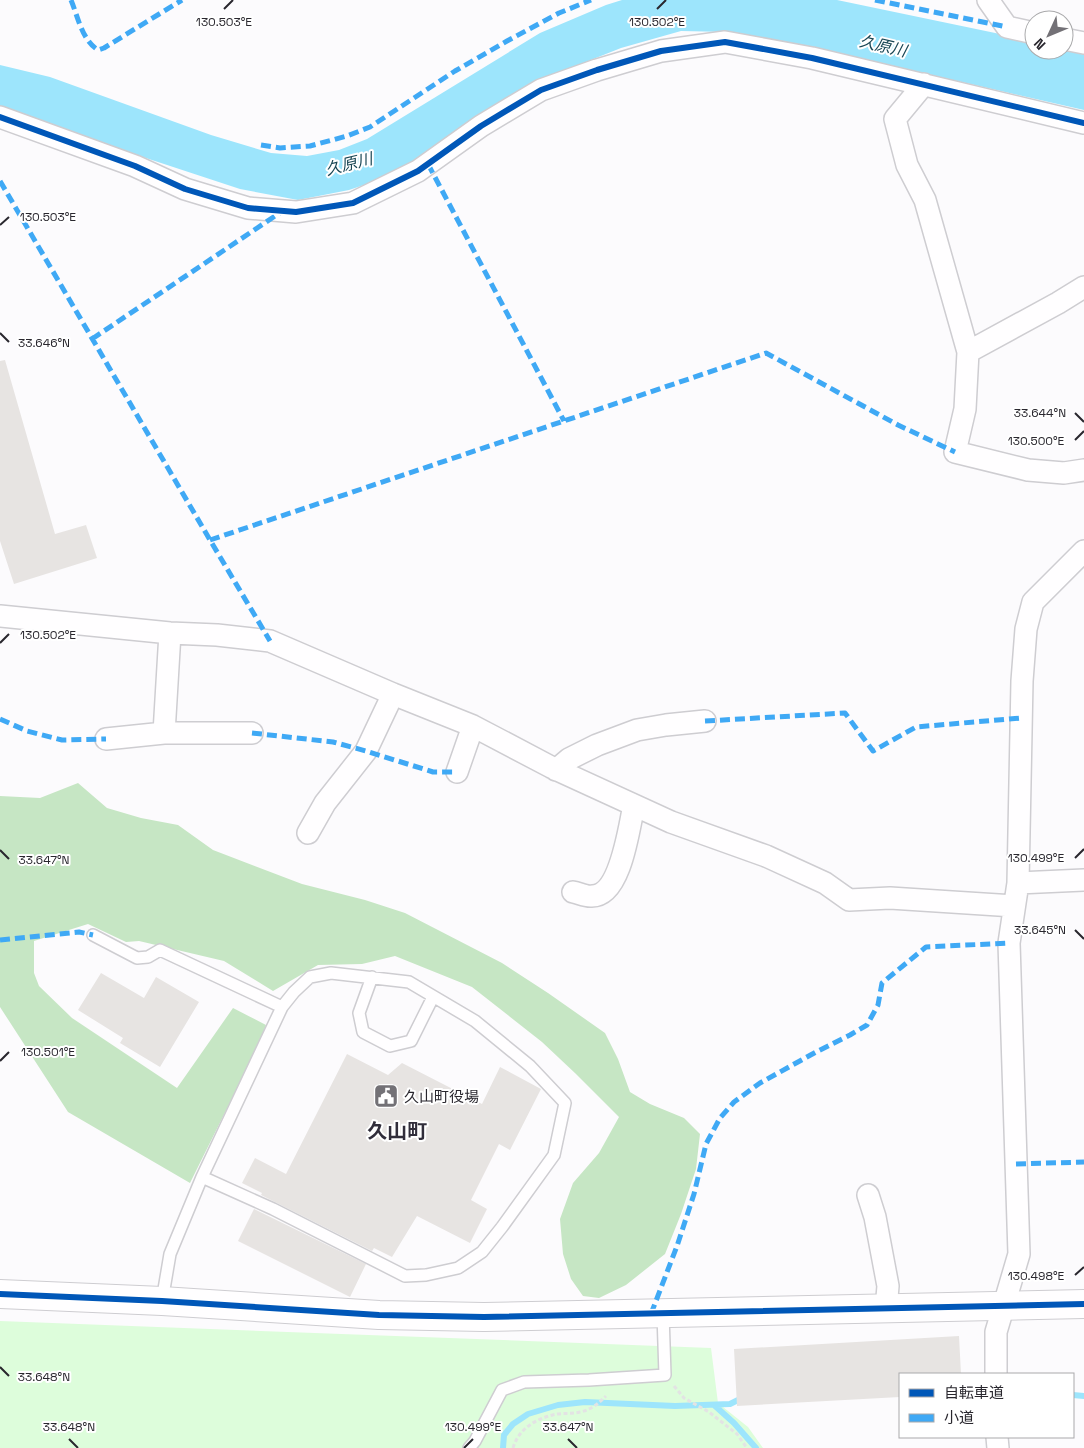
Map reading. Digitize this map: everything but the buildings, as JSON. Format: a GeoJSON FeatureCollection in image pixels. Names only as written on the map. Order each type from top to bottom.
{"type":"FeatureCollection","features":[{"type":"Feature","properties":{"kind":"street"},"geometry":{"type":"LineString","coordinates":[[988,0],[1007,27],[1024,31]]}},
{"type":"Feature","properties":{"kind":"street"},"geometry":{"type":"LineString","coordinates":[[0,116],[135,166],[185,189],[248,208],[296,212],[353,203],[418,171],[481,126],[541,90],[597,70],[661,51],[725,42],[812,58],[1084,123]]}},
{"type":"Feature","properties":{"kind":"street"},"geometry":{"type":"LineString","coordinates":[[924,84],[895,119],[907,165],[925,200],[968,352],[965,409],[955,452],[1028,470],[1064,473],[1084,470]]}},
{"type":"Feature","properties":{"kind":"street"},"geometry":{"type":"LineString","coordinates":[[968,352],[1084,287]]}},
{"type":"Feature","properties":{"kind":"street"},"geometry":{"type":"LineString","coordinates":[[996,1373],[996,1332],[1002,1306],[1019,1254],[1009,943],[1018,883],[1022,681],[1026,629],[1033,602],[1084,551]]}},
{"type":"Feature","properties":{"kind":"street"},"geometry":{"type":"LineString","coordinates":[[0,616],[270,641],[473,726],[556,770],[671,822],[766,856],[825,884],[848,900],[890,898],[1014,906]]}},
{"type":"Feature","properties":{"kind":"street"},"geometry":{"type":"LineString","coordinates":[[164,733],[170,633]]}},
{"type":"Feature","properties":{"kind":"street"},"geometry":{"type":"LineString","coordinates":[[308,833],[325,804],[366,751],[393,694]]}},
{"type":"Feature","properties":{"kind":"street"},"geometry":{"type":"LineString","coordinates":[[556,770],[569,759],[597,745],[637,730],[704,721]]}},
{"type":"Feature","properties":{"kind":"street"},"geometry":{"type":"LineString","coordinates":[[457,772],[473,726]]}},
{"type":"Feature","properties":{"kind":"street"},"geometry":{"type":"LineString","coordinates":[[106,739],[164,733],[252,733]]}},
{"type":"Feature","properties":{"kind":"street"},"geometry":{"type":"LineString","coordinates":[[573,892],[593,897],[604,892],[613,883],[620,866],[634,805]]}},
{"type":"Feature","properties":{"kind":"street"},"geometry":{"type":"LineString","coordinates":[[1018,883],[1084,880]]}},
{"type":"Feature","properties":{"kind":"street"},"geometry":{"type":"LineString","coordinates":[[868,1195],[875,1217],[888,1286],[886,1309]]}},
{"type":"Feature","properties":{"kind":"street"},"geometry":{"type":"LineString","coordinates":[[0,1294],[162,1301],[389,1315],[484,1317],[1084,1304]]}},
{"type":"Feature","properties":{"kind":"lane"},"geometry":{"type":"LineString","coordinates":[[93,935],[137,958],[148,957],[160,950],[282,1007]]}},
{"type":"Feature","properties":{"kind":"lane"},"geometry":{"type":"LineString","coordinates":[[162,1301],[170,1254],[202,1177],[282,1007],[310,977],[331,973],[409,982],[475,1022],[530,1066],[565,1103],[554,1155],[502,1228],[482,1252],[458,1268],[426,1275],[405,1276],[273,1209],[202,1177]]}},
{"type":"Feature","properties":{"kind":"lane"},"geometry":{"type":"LineString","coordinates":[[372,977],[359,1013],[363,1032],[390,1046],[411,1041],[433,997]]}},
{"type":"Feature","properties":{"kind":"lane"},"geometry":{"type":"LineString","coordinates":[[469,1448],[476,1440],[502,1390],[524,1382],[665,1375],[663,1314]]}},
{"type":"Feature","properties":{"kind":"path"},"geometry":{"type":"LineString","coordinates":[[665,1375],[684,1398],[709,1412],[737,1434],[747,1448]]}},
{"type":"Feature","properties":{"kind":"path"},"geometry":{"type":"LineString","coordinates":[[513,1448],[515,1440],[528,1424],[556,1414],[581,1412],[597,1406],[611,1391],[610,1378]]}},
{"type":"Feature","properties":{"kind":"green space"},"geometry":{"type":"Polygon","coordinates":[[[78,783],[107,808],[141,818],[178,825],[213,850],[302,884],[365,900],[405,913],[502,963],[605,1033],[618,1059],[630,1092],[650,1104],[684,1118],[700,1134],[696,1169],[665,1254],[626,1285],[599,1298],[583,1296],[571,1279],[563,1254],[560,1219],[573,1183],[599,1153],[619,1117],[542,1042],[472,987],[395,956],[362,964],[318,965],[273,991],[224,961],[139,941],[126,942],[88,924],[34,941],[34,973],[39,986],[72,1018],[177,1088],[233,1008],[266,1025],[256,1050],[190,1183],[68,1112],[0,1007],[0,796],[40,798],[78,783]]]}},
{"type":"Feature","properties":{"kind":"green space"},"geometry":{"type":"Polygon","coordinates":[[[0,1321],[711,1348],[718,1403],[748,1427],[763,1448],[0,1448],[0,1321]]]}},
{"type":"Feature","properties":{"kind":"water","name":"久原川"},"geometry":{"type":"Polygon","coordinates":[[[622,0],[837,0],[1024,39],[1024,60],[1074,60],[1074,50],[1084,52],[1084,110],[728,32],[681,31],[621,48],[538,81],[412,163],[382,179],[349,190],[298,200],[240,189],[0,110],[0,65],[50,77],[211,135],[271,153],[307,156],[339,150],[367,139],[540,33],[622,0]]]}},
{"type":"Feature","properties":{"kind":"waterway"},"geometry":{"type":"LineString","coordinates":[[1074,1395],[1084,1396]]}},
{"type":"Feature","properties":{"kind":"waterway"},"geometry":{"type":"LineString","coordinates":[[503,1448],[504,1435],[513,1424],[528,1414],[558,1405],[585,1402],[675,1406],[730,1404],[738,1400],[744,1400]]}},
{"type":"Feature","properties":{"kind":"waterway"},"geometry":{"type":"LineString","coordinates":[[714,1405],[734,1423],[756,1448]]}},
{"type":"Feature","properties":{"kind":"marked path"},"geometry":{"type":"LineString","coordinates":[[71,0],[84,34],[98,50],[182,0]]}},
{"type":"Feature","properties":{"kind":"marked path"},"geometry":{"type":"LineString","coordinates":[[261,145],[280,148],[310,146],[347,136],[370,127],[455,71],[507,41],[559,13],[591,0]]}},
{"type":"Feature","properties":{"kind":"marked path"},"geometry":{"type":"LineString","coordinates":[[875,0],[1007,27]]}},
{"type":"Feature","properties":{"kind":"marked path"},"geometry":{"type":"LineString","coordinates":[[428,164],[564,421]]}},
{"type":"Feature","properties":{"kind":"marked path"},"geometry":{"type":"LineString","coordinates":[[0,181],[270,641]]}},
{"type":"Feature","properties":{"kind":"marked path"},"geometry":{"type":"LineString","coordinates":[[92,339],[281,212]]}},
{"type":"Feature","properties":{"kind":"marked path"},"geometry":{"type":"LineString","coordinates":[[210,540],[766,353],[898,425],[955,452]]}},
{"type":"Feature","properties":{"kind":"marked path"},"geometry":{"type":"LineString","coordinates":[[705,721],[845,713],[873,751],[916,727],[1021,718]]}},
{"type":"Feature","properties":{"kind":"marked path"},"geometry":{"type":"LineString","coordinates":[[0,719],[27,731],[62,740],[106,739]]}},
{"type":"Feature","properties":{"kind":"marked path"},"geometry":{"type":"LineString","coordinates":[[252,733],[333,742],[433,772],[457,772]]}},
{"type":"Feature","properties":{"kind":"marked path"},"geometry":{"type":"LineString","coordinates":[[0,940],[79,932],[93,935]]}},
{"type":"Feature","properties":{"kind":"marked path"},"geometry":{"type":"LineString","coordinates":[[651,1314],[677,1246],[694,1194],[706,1144],[720,1118],[734,1102],[760,1083],[867,1025],[878,1005],[882,983],[926,947],[1009,943]]}},
{"type":"Feature","properties":{"kind":"marked path"},"geometry":{"type":"LineString","coordinates":[[1016,1164],[1084,1162]]}},
{"type":"Feature","properties":{"kind":"cycle path"},"geometry":{"type":"LineString","coordinates":[[0,117],[135,166],[185,189],[248,208],[296,212],[353,203],[418,171],[481,126],[541,90],[597,70],[661,51],[725,42],[812,58],[1084,123]]}},
{"type":"Feature","properties":{"kind":"cycle path"},"geometry":{"type":"LineString","coordinates":[[0,1294],[162,1301],[379,1315],[484,1317],[1084,1304]]}},
{"type":"Feature","properties":{"kind":"place","name":"久山町役場"},"geometry":{"type":"Point","coordinates":[386,1096]}},
{"type":"Feature","properties":{"kind":"district","name":"久山町"},"geometry":{"type":"Point","coordinates":[397,1131]}}]}
